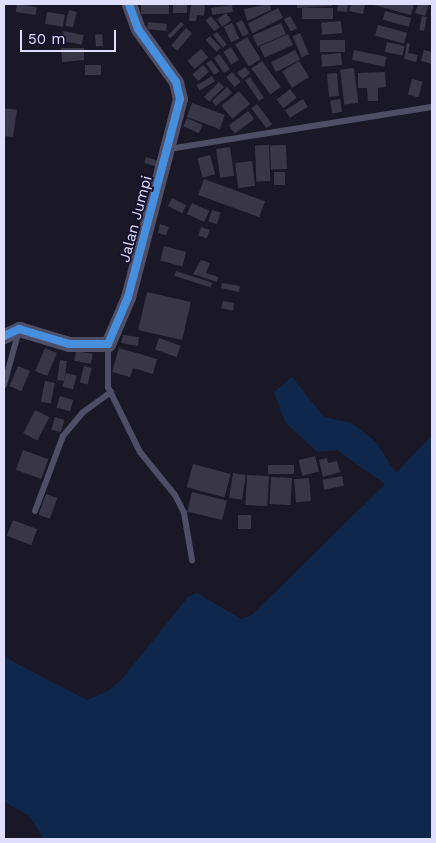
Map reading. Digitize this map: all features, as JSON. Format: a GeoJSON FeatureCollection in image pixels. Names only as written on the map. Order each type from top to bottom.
{"type":"FeatureCollection","features":[{"type":"Feature","properties":{"kind":"street","name":"Jalan Jumpi"},"geometry":{"type":"LineString","coordinates":[[108,344],[128,297],[169,149],[180,99],[176,82],[138,30],[129,4]]}},
{"type":"Feature","properties":{"kind":"street"},"geometry":{"type":"LineString","coordinates":[[4,336],[19,329],[69,344],[108,344]]}},
{"type":"Feature","properties":{"kind":"lane"},"geometry":{"type":"LineString","coordinates":[[169,149],[274,130],[432,107]]}},
{"type":"Feature","properties":{"kind":"lane"},"geometry":{"type":"LineString","coordinates":[[4,385],[19,329]]}},
{"type":"Feature","properties":{"kind":"lane"},"geometry":{"type":"LineString","coordinates":[[108,344],[107,380],[111,392],[140,452],[175,495],[184,513],[192,560]]}},
{"type":"Feature","properties":{"kind":"lane"},"geometry":{"type":"LineString","coordinates":[[35,511],[63,436],[82,413],[111,392]]}},
{"type":"Feature","properties":{"kind":"water"},"geometry":{"type":"Polygon","coordinates":[[[292,377],[324,417],[352,423],[376,442],[396,473],[432,435],[432,839],[44,839],[28,815],[4,802],[4,654],[12,661],[87,700],[108,691],[122,679],[188,597],[197,593],[241,619],[252,615],[385,484],[337,450],[317,452],[285,422],[274,392],[292,377]]]}},
{"type":"Feature","properties":{"kind":"building"},"geometry":{"type":"Polygon","coordinates":[[[17,4],[37,7],[36,15],[16,12],[17,4]]]}},
{"type":"Feature","properties":{"kind":"building"},"geometry":{"type":"Polygon","coordinates":[[[141,4],[169,4],[169,14],[141,14],[141,4]]]}},
{"type":"Feature","properties":{"kind":"building"},"geometry":{"type":"Polygon","coordinates":[[[270,4],[271,10],[247,21],[244,9],[270,4]]]}},
{"type":"Feature","properties":{"kind":"building"},"geometry":{"type":"Polygon","coordinates":[[[297,4],[332,4],[332,6],[297,8],[297,4]]]}},
{"type":"Feature","properties":{"kind":"building"},"geometry":{"type":"Polygon","coordinates":[[[338,4],[348,4],[347,12],[337,11],[338,4]]]}},
{"type":"Feature","properties":{"kind":"building"},"geometry":{"type":"Polygon","coordinates":[[[351,4],[365,4],[363,14],[349,11],[351,4]]]}},
{"type":"Feature","properties":{"kind":"building"},"geometry":{"type":"Polygon","coordinates":[[[370,4],[414,4],[411,15],[370,4]]]}},
{"type":"Feature","properties":{"kind":"building"},"geometry":{"type":"Polygon","coordinates":[[[418,4],[429,4],[425,16],[415,13],[418,4]]]}},
{"type":"Feature","properties":{"kind":"building"},"geometry":{"type":"Polygon","coordinates":[[[173,5],[187,5],[187,13],[173,13],[173,5]]]}},
{"type":"Feature","properties":{"kind":"building"},"geometry":{"type":"Polygon","coordinates":[[[191,5],[205,5],[204,16],[197,15],[196,21],[189,21],[191,5]]]}},
{"type":"Feature","properties":{"kind":"building"},"geometry":{"type":"Polygon","coordinates":[[[232,5],[233,12],[212,15],[211,8],[232,5]]]}},
{"type":"Feature","properties":{"kind":"building"},"geometry":{"type":"Polygon","coordinates":[[[278,8],[283,18],[253,33],[248,23],[278,8]]]}},
{"type":"Feature","properties":{"kind":"building"},"geometry":{"type":"Polygon","coordinates":[[[302,8],[333,8],[333,19],[302,19],[302,8]]]}},
{"type":"Feature","properties":{"kind":"building"},"geometry":{"type":"Polygon","coordinates":[[[69,10],[77,12],[73,27],[65,26],[69,10]]]}},
{"type":"Feature","properties":{"kind":"building"},"geometry":{"type":"Polygon","coordinates":[[[385,11],[411,18],[409,27],[383,20],[385,11]]]}},
{"type":"Feature","properties":{"kind":"building"},"geometry":{"type":"Polygon","coordinates":[[[47,12],[65,15],[63,27],[45,24],[47,12]]]}},
{"type":"Feature","properties":{"kind":"building"},"geometry":{"type":"Polygon","coordinates":[[[226,13],[231,20],[222,27],[217,19],[226,13]]]}},
{"type":"Feature","properties":{"kind":"building"},"geometry":{"type":"Polygon","coordinates":[[[211,16],[220,27],[214,31],[206,20],[211,16]]]}},
{"type":"Feature","properties":{"kind":"building"},"geometry":{"type":"Polygon","coordinates":[[[290,16],[297,28],[291,32],[284,20],[290,16]]]}},
{"type":"Feature","properties":{"kind":"building"},"geometry":{"type":"Polygon","coordinates":[[[422,16],[427,17],[424,31],[419,30],[422,16]]]}},
{"type":"Feature","properties":{"kind":"building"},"geometry":{"type":"Polygon","coordinates":[[[242,20],[249,33],[243,37],[236,23],[242,20]]]}},
{"type":"Feature","properties":{"kind":"building"},"geometry":{"type":"Polygon","coordinates":[[[341,21],[342,33],[322,35],[321,23],[341,21]]]}},
{"type":"Feature","properties":{"kind":"building"},"geometry":{"type":"Polygon","coordinates":[[[148,22],[167,24],[166,31],[147,29],[148,22]]]}},
{"type":"Feature","properties":{"kind":"building"},"geometry":{"type":"Polygon","coordinates":[[[181,22],[184,25],[170,38],[168,35],[181,22]]]}},
{"type":"Feature","properties":{"kind":"building"},"geometry":{"type":"Polygon","coordinates":[[[232,23],[239,38],[231,42],[224,27],[232,23]]]}},
{"type":"Feature","properties":{"kind":"building"},"geometry":{"type":"Polygon","coordinates":[[[281,23],[286,34],[258,47],[253,36],[281,23]]]}},
{"type":"Feature","properties":{"kind":"building"},"geometry":{"type":"Polygon","coordinates":[[[378,25],[407,33],[404,43],[375,36],[378,25]]]}},
{"type":"Feature","properties":{"kind":"building"},"geometry":{"type":"Polygon","coordinates":[[[186,28],[192,33],[177,51],[171,46],[186,28]]]}},
{"type":"Feature","properties":{"kind":"building"},"geometry":{"type":"Polygon","coordinates":[[[63,31],[84,35],[82,45],[61,41],[63,31]]]}},
{"type":"Feature","properties":{"kind":"building"},"geometry":{"type":"Polygon","coordinates":[[[217,32],[227,45],[223,48],[213,35],[217,32]]]}},
{"type":"Feature","properties":{"kind":"building"},"geometry":{"type":"Polygon","coordinates":[[[300,33],[309,54],[302,57],[293,36],[300,33]]]}},
{"type":"Feature","properties":{"kind":"building"},"geometry":{"type":"Polygon","coordinates":[[[102,34],[103,46],[96,47],[95,35],[102,34]]]}},
{"type":"Feature","properties":{"kind":"building"},"geometry":{"type":"Polygon","coordinates":[[[288,34],[293,45],[265,58],[260,47],[288,34]]]}},
{"type":"Feature","properties":{"kind":"building"},"geometry":{"type":"Polygon","coordinates":[[[210,36],[221,48],[217,52],[206,40],[210,36]]]}},
{"type":"Feature","properties":{"kind":"building"},"geometry":{"type":"Polygon","coordinates":[[[247,37],[261,59],[249,66],[235,44],[247,37]]]}},
{"type":"Feature","properties":{"kind":"building"},"geometry":{"type":"Polygon","coordinates":[[[320,40],[345,40],[345,52],[320,52],[320,40]]]}},
{"type":"Feature","properties":{"kind":"building"},"geometry":{"type":"Polygon","coordinates":[[[387,42],[405,46],[402,56],[385,52],[387,42]]]}},
{"type":"Feature","properties":{"kind":"building"},"geometry":{"type":"Polygon","coordinates":[[[407,43],[410,44],[408,53],[418,55],[416,62],[404,59],[407,43]]]}},
{"type":"Feature","properties":{"kind":"building"},"geometry":{"type":"Polygon","coordinates":[[[231,47],[239,60],[231,64],[223,52],[231,47]]]}},
{"type":"Feature","properties":{"kind":"building"},"geometry":{"type":"Polygon","coordinates":[[[61,48],[84,48],[84,60],[62,62],[61,48]]]}},
{"type":"Feature","properties":{"kind":"building"},"geometry":{"type":"Polygon","coordinates":[[[201,49],[208,57],[195,69],[187,61],[201,49]]]}},
{"type":"Feature","properties":{"kind":"building"},"geometry":{"type":"Polygon","coordinates":[[[295,50],[300,60],[276,72],[271,62],[295,50]]]}},
{"type":"Feature","properties":{"kind":"building"},"geometry":{"type":"Polygon","coordinates":[[[354,50],[386,57],[384,67],[352,60],[354,50]]]}},
{"type":"Feature","properties":{"kind":"building"},"geometry":{"type":"Polygon","coordinates":[[[424,50],[432,52],[432,64],[421,61],[424,50]]]}},
{"type":"Feature","properties":{"kind":"building"},"geometry":{"type":"Polygon","coordinates":[[[341,53],[342,65],[322,67],[321,55],[341,53]]]}},
{"type":"Feature","properties":{"kind":"building"},"geometry":{"type":"Polygon","coordinates":[[[219,54],[230,69],[224,73],[214,58],[219,54]]]}},
{"type":"Feature","properties":{"kind":"building"},"geometry":{"type":"Polygon","coordinates":[[[211,60],[219,71],[214,75],[206,64],[211,60]]]}},
{"type":"Feature","properties":{"kind":"building"},"geometry":{"type":"Polygon","coordinates":[[[262,61],[281,87],[270,95],[251,69],[262,61]]]}},
{"type":"Feature","properties":{"kind":"building"},"geometry":{"type":"Polygon","coordinates":[[[299,61],[309,77],[292,88],[282,72],[299,61]]]}},
{"type":"Feature","properties":{"kind":"building"},"geometry":{"type":"Polygon","coordinates":[[[85,65],[101,65],[101,75],[85,75],[85,65]]]}},
{"type":"Feature","properties":{"kind":"building"},"geometry":{"type":"Polygon","coordinates":[[[203,65],[209,72],[198,81],[192,74],[203,65]]]}},
{"type":"Feature","properties":{"kind":"building"},"geometry":{"type":"Polygon","coordinates":[[[245,67],[250,73],[243,79],[237,73],[245,67]]]}},
{"type":"Feature","properties":{"kind":"building"},"geometry":{"type":"Polygon","coordinates":[[[354,68],[358,103],[344,104],[340,70],[354,68]]]}},
{"type":"Feature","properties":{"kind":"building"},"geometry":{"type":"Polygon","coordinates":[[[232,72],[241,82],[235,87],[226,77],[232,72]]]}},
{"type":"Feature","properties":{"kind":"building"},"geometry":{"type":"Polygon","coordinates":[[[385,72],[386,87],[378,88],[378,101],[368,101],[367,88],[358,88],[358,73],[385,72]]]}},
{"type":"Feature","properties":{"kind":"building"},"geometry":{"type":"Polygon","coordinates":[[[337,73],[339,96],[329,97],[327,74],[337,73]]]}},
{"type":"Feature","properties":{"kind":"building"},"geometry":{"type":"Polygon","coordinates":[[[212,76],[215,81],[200,90],[197,85],[212,76]]]}},
{"type":"Feature","properties":{"kind":"building"},"geometry":{"type":"Polygon","coordinates":[[[250,77],[264,98],[259,101],[245,80],[250,77]]]}},
{"type":"Feature","properties":{"kind":"building"},"geometry":{"type":"Polygon","coordinates":[[[412,79],[423,82],[418,97],[408,94],[412,79]]]}},
{"type":"Feature","properties":{"kind":"building"},"geometry":{"type":"Polygon","coordinates":[[[219,82],[224,87],[209,102],[204,97],[219,82]]]}},
{"type":"Feature","properties":{"kind":"building"},"geometry":{"type":"Polygon","coordinates":[[[227,87],[232,93],[216,106],[212,101],[227,87]]]}},
{"type":"Feature","properties":{"kind":"building"},"geometry":{"type":"Polygon","coordinates":[[[290,89],[297,98],[283,108],[277,99],[290,89]]]}},
{"type":"Feature","properties":{"kind":"building"},"geometry":{"type":"Polygon","coordinates":[[[239,91],[250,104],[232,119],[221,106],[239,91]]]}},
{"type":"Feature","properties":{"kind":"building"},"geometry":{"type":"Polygon","coordinates":[[[303,99],[308,107],[290,118],[285,110],[303,99]]]}},
{"type":"Feature","properties":{"kind":"building"},"geometry":{"type":"Polygon","coordinates":[[[340,99],[342,112],[332,113],[330,101],[340,99]]]}},
{"type":"Feature","properties":{"kind":"building"},"geometry":{"type":"Polygon","coordinates":[[[192,103],[225,115],[220,129],[187,117],[192,103]]]}},
{"type":"Feature","properties":{"kind":"building"},"geometry":{"type":"Polygon","coordinates":[[[257,104],[272,124],[266,128],[251,108],[257,104]]]}},
{"type":"Feature","properties":{"kind":"building"},"geometry":{"type":"Polygon","coordinates":[[[4,108],[17,110],[13,137],[4,136],[4,108]]]}},
{"type":"Feature","properties":{"kind":"building"},"geometry":{"type":"Polygon","coordinates":[[[248,111],[254,119],[235,133],[229,125],[248,111]]]}},
{"type":"Feature","properties":{"kind":"building"},"geometry":{"type":"Polygon","coordinates":[[[187,118],[203,125],[199,133],[183,126],[187,118]]]}},
{"type":"Feature","properties":{"kind":"building"},"geometry":{"type":"Polygon","coordinates":[[[255,145],[269,145],[270,181],[256,181],[255,145]]]}},
{"type":"Feature","properties":{"kind":"building"},"geometry":{"type":"Polygon","coordinates":[[[286,145],[287,169],[271,170],[270,146],[286,145]]]}},
{"type":"Feature","properties":{"kind":"building"},"geometry":{"type":"Polygon","coordinates":[[[230,147],[234,176],[220,178],[216,149],[230,147]]]}},
{"type":"Feature","properties":{"kind":"building"},"geometry":{"type":"Polygon","coordinates":[[[210,155],[215,174],[203,178],[197,158],[210,155]]]}},
{"type":"Feature","properties":{"kind":"building"},"geometry":{"type":"Polygon","coordinates":[[[146,157],[158,161],[157,167],[144,163],[146,157]]]}},
{"type":"Feature","properties":{"kind":"building"},"geometry":{"type":"Polygon","coordinates":[[[252,161],[255,186],[238,188],[235,163],[252,161]]]}},
{"type":"Feature","properties":{"kind":"building"},"geometry":{"type":"Polygon","coordinates":[[[274,172],[285,172],[285,185],[274,185],[274,172]]]}},
{"type":"Feature","properties":{"kind":"building"},"geometry":{"type":"Polygon","coordinates":[[[204,179],[265,201],[259,217],[198,195],[204,179]]]}},
{"type":"Feature","properties":{"kind":"building"},"geometry":{"type":"Polygon","coordinates":[[[172,198],[186,205],[182,213],[168,206],[172,198]]]}},
{"type":"Feature","properties":{"kind":"building"},"geometry":{"type":"Polygon","coordinates":[[[192,203],[209,211],[204,222],[187,214],[192,203]]]}},
{"type":"Feature","properties":{"kind":"building"},"geometry":{"type":"Polygon","coordinates":[[[212,210],[221,213],[217,224],[208,221],[212,210]]]}},
{"type":"Feature","properties":{"kind":"building"},"geometry":{"type":"Polygon","coordinates":[[[160,224],[169,227],[166,235],[158,233],[160,224]]]}},
{"type":"Feature","properties":{"kind":"building"},"geometry":{"type":"Polygon","coordinates":[[[201,227],[210,230],[207,238],[198,236],[201,227]]]}},
{"type":"Feature","properties":{"kind":"building"},"geometry":{"type":"Polygon","coordinates":[[[164,246],[186,252],[182,266],[160,260],[164,246]]]}},
{"type":"Feature","properties":{"kind":"building"},"geometry":{"type":"Polygon","coordinates":[[[201,260],[210,263],[206,273],[218,277],[217,282],[193,274],[201,260]]]}},
{"type":"Feature","properties":{"kind":"building"},"geometry":{"type":"Polygon","coordinates":[[[176,271],[212,283],[211,287],[174,276],[176,271]]]}},
{"type":"Feature","properties":{"kind":"building"},"geometry":{"type":"Polygon","coordinates":[[[222,283],[240,286],[239,292],[221,288],[222,283]]]}},
{"type":"Feature","properties":{"kind":"building"},"geometry":{"type":"Polygon","coordinates":[[[147,292],[191,302],[182,340],[138,330],[147,292]]]}},
{"type":"Feature","properties":{"kind":"building"},"geometry":{"type":"Polygon","coordinates":[[[223,301],[234,303],[233,311],[221,308],[223,301]]]}},
{"type":"Feature","properties":{"kind":"building"},"geometry":{"type":"Polygon","coordinates":[[[123,335],[139,337],[138,346],[121,343],[123,335]]]}},
{"type":"Feature","properties":{"kind":"building"},"geometry":{"type":"Polygon","coordinates":[[[159,338],[181,346],[177,357],[155,349],[159,338]]]}},
{"type":"Feature","properties":{"kind":"building"},"geometry":{"type":"Polygon","coordinates":[[[45,348],[57,353],[47,376],[35,371],[45,348]]]}},
{"type":"Feature","properties":{"kind":"building"},"geometry":{"type":"Polygon","coordinates":[[[119,348],[157,359],[153,374],[133,368],[130,377],[112,372],[119,348]]]}},
{"type":"Feature","properties":{"kind":"building"},"geometry":{"type":"Polygon","coordinates":[[[76,351],[93,354],[91,364],[74,361],[76,351]]]}},
{"type":"Feature","properties":{"kind":"building"},"geometry":{"type":"Polygon","coordinates":[[[60,360],[67,361],[64,381],[57,380],[60,360]]]}},
{"type":"Feature","properties":{"kind":"building"},"geometry":{"type":"Polygon","coordinates":[[[18,366],[30,371],[21,391],[9,386],[18,366]]]}},
{"type":"Feature","properties":{"kind":"building"},"geometry":{"type":"Polygon","coordinates":[[[84,366],[92,368],[88,384],[80,382],[84,366]]]}},
{"type":"Feature","properties":{"kind":"building"},"geometry":{"type":"Polygon","coordinates":[[[66,373],[77,376],[73,389],[62,387],[66,373]]]}},
{"type":"Feature","properties":{"kind":"building"},"geometry":{"type":"Polygon","coordinates":[[[45,381],[55,383],[51,404],[41,402],[45,381]]]}},
{"type":"Feature","properties":{"kind":"building"},"geometry":{"type":"Polygon","coordinates":[[[60,396],[73,400],[70,412],[56,407],[60,396]]]}},
{"type":"Feature","properties":{"kind":"building"},"geometry":{"type":"Polygon","coordinates":[[[35,410],[49,417],[37,440],[23,433],[35,410]]]}},
{"type":"Feature","properties":{"kind":"building"},"geometry":{"type":"Polygon","coordinates":[[[55,417],[65,420],[61,432],[51,429],[55,417]]]}},
{"type":"Feature","properties":{"kind":"building"},"geometry":{"type":"Polygon","coordinates":[[[23,450],[48,459],[41,479],[16,470],[23,450]]]}},
{"type":"Feature","properties":{"kind":"building"},"geometry":{"type":"Polygon","coordinates":[[[315,456],[319,472],[302,476],[299,460],[315,456]]]}},
{"type":"Feature","properties":{"kind":"building"},"geometry":{"type":"Polygon","coordinates":[[[327,458],[328,463],[337,461],[340,472],[323,477],[319,460],[327,458]]]}},
{"type":"Feature","properties":{"kind":"building"},"geometry":{"type":"Polygon","coordinates":[[[193,464],[231,474],[224,497],[187,487],[193,464]]]}},
{"type":"Feature","properties":{"kind":"building"},"geometry":{"type":"Polygon","coordinates":[[[268,465],[294,465],[294,474],[268,474],[268,465]]]}},
{"type":"Feature","properties":{"kind":"building"},"geometry":{"type":"Polygon","coordinates":[[[233,473],[246,475],[242,500],[229,498],[233,473]]]}},
{"type":"Feature","properties":{"kind":"building"},"geometry":{"type":"Polygon","coordinates":[[[247,475],[269,476],[267,506],[245,505],[247,475]]]}},
{"type":"Feature","properties":{"kind":"building"},"geometry":{"type":"Polygon","coordinates":[[[342,476],[344,486],[324,490],[322,480],[342,476]]]}},
{"type":"Feature","properties":{"kind":"building"},"geometry":{"type":"Polygon","coordinates":[[[271,477],[292,478],[291,505],[270,504],[271,477]]]}},
{"type":"Feature","properties":{"kind":"building"},"geometry":{"type":"Polygon","coordinates":[[[309,478],[311,501],[296,502],[294,479],[309,478]]]}},
{"type":"Feature","properties":{"kind":"building"},"geometry":{"type":"Polygon","coordinates":[[[192,492],[227,501],[222,520],[187,511],[192,492]]]}},
{"type":"Feature","properties":{"kind":"building"},"geometry":{"type":"Polygon","coordinates":[[[46,494],[57,498],[50,519],[38,515],[46,494]]]}},
{"type":"Feature","properties":{"kind":"building"},"geometry":{"type":"Polygon","coordinates":[[[238,515],[251,515],[251,529],[238,529],[238,515]]]}},
{"type":"Feature","properties":{"kind":"building"},"geometry":{"type":"Polygon","coordinates":[[[13,520],[37,529],[31,545],[7,536],[13,520]]]}},
{"type":"Feature","properties":{"kind":"cycle path"},"geometry":{"type":"LineString","coordinates":[[4,336],[19,329],[69,344],[108,344],[128,297],[180,99],[176,82],[138,29],[129,4]]}}]}
